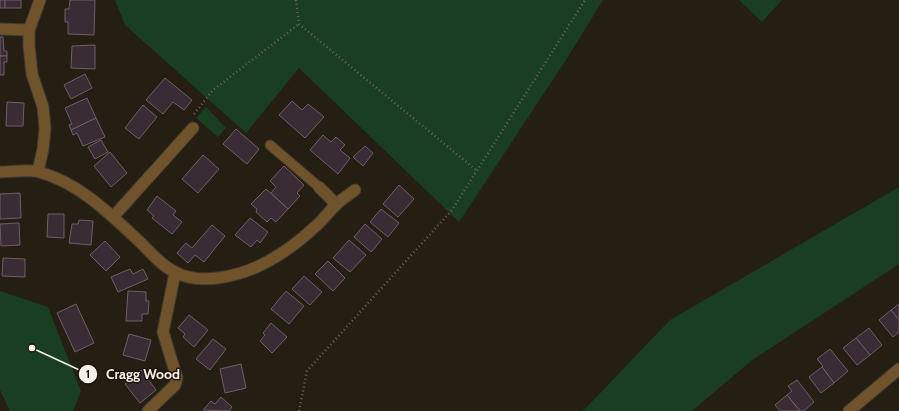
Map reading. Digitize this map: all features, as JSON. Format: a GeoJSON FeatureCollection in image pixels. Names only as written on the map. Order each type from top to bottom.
{"type":"FeatureCollection","features":[{"type":"Feature","properties":{"kind":"street"},"geometry":{"type":"LineString","coordinates":[[38,171],[43,150],[45,129],[42,107],[32,74],[29,30],[40,0]]}},
{"type":"Feature","properties":{"kind":"street"},"geometry":{"type":"LineString","coordinates":[[0,29],[29,30]]}},
{"type":"Feature","properties":{"kind":"street"},"geometry":{"type":"LineString","coordinates":[[113,217],[193,128]]}},
{"type":"Feature","properties":{"kind":"street"},"geometry":{"type":"LineString","coordinates":[[0,172],[38,171],[65,182],[87,196],[113,217],[176,273],[195,278],[219,278],[241,274],[264,264],[290,248],[318,225],[336,204],[355,190]]}},
{"type":"Feature","properties":{"kind":"street"},"geometry":{"type":"LineString","coordinates":[[319,187],[336,204]]}},
{"type":"Feature","properties":{"kind":"street"},"geometry":{"type":"LineString","coordinates":[[148,411],[175,385],[177,378],[164,332],[176,273]]}},
{"type":"Feature","properties":{"kind":"street"},"geometry":{"type":"LineString","coordinates":[[849,411],[899,370]]}},
{"type":"Feature","properties":{"kind":"lane"},"geometry":{"type":"LineString","coordinates":[[270,145],[319,187]]}},
{"type":"Feature","properties":{"kind":"path"},"geometry":{"type":"LineString","coordinates":[[296,0],[299,24],[476,170]]}},
{"type":"Feature","properties":{"kind":"path"},"geometry":{"type":"LineString","coordinates":[[299,411],[307,371],[452,210],[585,0]]}},
{"type":"Feature","properties":{"kind":"path"},"geometry":{"type":"LineString","coordinates":[[203,103],[213,90],[299,24]]}},
{"type":"Feature","properties":{"kind":"green space"},"geometry":{"type":"Polygon","coordinates":[[[115,0],[603,0],[566,60],[459,222],[299,68],[246,133],[125,25],[115,0]]]}},
{"type":"Feature","properties":{"kind":"green space"},"geometry":{"type":"Polygon","coordinates":[[[739,0],[782,0],[762,22],[739,0]]]}},
{"type":"Feature","properties":{"kind":"green space"},"geometry":{"type":"Polygon","coordinates":[[[206,107],[226,128],[218,137],[196,118],[206,107]]]}},
{"type":"Feature","properties":{"kind":"green space"},"geometry":{"type":"Polygon","coordinates":[[[899,187],[899,264],[751,361],[692,411],[583,411],[670,320],[899,187]]]}},
{"type":"Feature","properties":{"kind":"green space"},"geometry":{"type":"Polygon","coordinates":[[[0,291],[48,307],[81,391],[73,411],[10,411],[0,390],[0,291]]]}},
{"type":"Feature","properties":{"kind":"building"},"geometry":{"type":"Polygon","coordinates":[[[0,0],[5,0],[5,8],[0,8],[0,0]]]}},
{"type":"Feature","properties":{"kind":"building"},"geometry":{"type":"Polygon","coordinates":[[[5,0],[21,0],[21,8],[5,8],[5,0]]]}},
{"type":"Feature","properties":{"kind":"building"},"geometry":{"type":"Polygon","coordinates":[[[70,0],[95,0],[94,35],[68,34],[68,22],[65,22],[65,9],[69,9],[70,0]]]}},
{"type":"Feature","properties":{"kind":"building"},"geometry":{"type":"Polygon","coordinates":[[[0,37],[3,37],[4,51],[7,51],[7,56],[0,56],[0,37]]]}},
{"type":"Feature","properties":{"kind":"building"},"geometry":{"type":"Polygon","coordinates":[[[95,45],[95,69],[71,68],[72,46],[95,45]]]}},
{"type":"Feature","properties":{"kind":"building"},"geometry":{"type":"Polygon","coordinates":[[[0,56],[7,56],[7,62],[4,62],[4,75],[0,75],[0,56]]]}},
{"type":"Feature","properties":{"kind":"building"},"geometry":{"type":"Polygon","coordinates":[[[85,74],[92,88],[71,99],[64,85],[85,74]]]}},
{"type":"Feature","properties":{"kind":"building"},"geometry":{"type":"Polygon","coordinates":[[[165,78],[192,100],[184,110],[173,102],[163,114],[146,100],[165,78]]]}},
{"type":"Feature","properties":{"kind":"building"},"geometry":{"type":"Polygon","coordinates":[[[87,98],[96,118],[71,130],[69,125],[72,124],[65,108],[87,98]]]}},
{"type":"Feature","properties":{"kind":"building"},"geometry":{"type":"Polygon","coordinates":[[[292,101],[302,110],[308,104],[324,117],[305,138],[279,115],[292,101]]]}},
{"type":"Feature","properties":{"kind":"building"},"geometry":{"type":"Polygon","coordinates":[[[7,102],[24,103],[23,126],[6,126],[7,102]]]}},
{"type":"Feature","properties":{"kind":"building"},"geometry":{"type":"Polygon","coordinates":[[[143,105],[157,117],[139,139],[125,128],[143,105]]]}},
{"type":"Feature","properties":{"kind":"building"},"geometry":{"type":"Polygon","coordinates":[[[96,118],[105,137],[83,146],[77,133],[73,135],[71,130],[96,118]]]}},
{"type":"Feature","properties":{"kind":"building"},"geometry":{"type":"Polygon","coordinates":[[[236,129],[259,149],[247,164],[223,144],[236,129]]]}},
{"type":"Feature","properties":{"kind":"building"},"geometry":{"type":"Polygon","coordinates":[[[323,135],[331,142],[336,137],[345,145],[340,150],[350,158],[338,174],[310,150],[323,135]]]}},
{"type":"Feature","properties":{"kind":"building"},"geometry":{"type":"Polygon","coordinates":[[[101,140],[108,152],[95,159],[88,147],[101,140]]]}},
{"type":"Feature","properties":{"kind":"building"},"geometry":{"type":"Polygon","coordinates":[[[365,146],[373,153],[363,166],[353,157],[365,146]]]}},
{"type":"Feature","properties":{"kind":"building"},"geometry":{"type":"Polygon","coordinates":[[[110,152],[127,173],[111,187],[94,166],[110,152]]]}},
{"type":"Feature","properties":{"kind":"building"},"geometry":{"type":"Polygon","coordinates":[[[203,155],[219,169],[198,193],[182,179],[203,155]]]}},
{"type":"Feature","properties":{"kind":"building"},"geometry":{"type":"Polygon","coordinates":[[[284,166],[304,185],[297,193],[300,196],[288,209],[271,193],[276,187],[270,181],[284,166]]]}},
{"type":"Feature","properties":{"kind":"building"},"geometry":{"type":"Polygon","coordinates":[[[399,185],[414,199],[398,217],[383,204],[399,185]]]}},
{"type":"Feature","properties":{"kind":"building"},"geometry":{"type":"Polygon","coordinates":[[[266,189],[288,209],[276,222],[271,218],[267,222],[256,212],[257,209],[251,204],[266,189]]]}},
{"type":"Feature","properties":{"kind":"building"},"geometry":{"type":"Polygon","coordinates":[[[20,193],[21,218],[0,219],[0,194],[20,193]]]}},
{"type":"Feature","properties":{"kind":"building"},"geometry":{"type":"Polygon","coordinates":[[[157,196],[176,211],[173,215],[182,222],[172,234],[152,218],[154,216],[147,210],[157,196]]]}},
{"type":"Feature","properties":{"kind":"building"},"geometry":{"type":"Polygon","coordinates":[[[381,209],[399,223],[388,237],[370,222],[381,209]]]}},
{"type":"Feature","properties":{"kind":"building"},"geometry":{"type":"Polygon","coordinates":[[[48,214],[64,214],[64,238],[47,237],[48,214]]]}},
{"type":"Feature","properties":{"kind":"building"},"geometry":{"type":"Polygon","coordinates":[[[250,218],[268,232],[260,243],[257,240],[251,247],[235,235],[250,218]]]}},
{"type":"Feature","properties":{"kind":"building"},"geometry":{"type":"Polygon","coordinates":[[[79,220],[93,221],[91,245],[69,243],[72,224],[78,224],[79,220]]]}},
{"type":"Feature","properties":{"kind":"building"},"geometry":{"type":"Polygon","coordinates":[[[19,223],[20,245],[1,246],[0,224],[19,223]]]}},
{"type":"Feature","properties":{"kind":"building"},"geometry":{"type":"Polygon","coordinates":[[[365,224],[382,239],[371,252],[354,237],[365,224]]]}},
{"type":"Feature","properties":{"kind":"building"},"geometry":{"type":"Polygon","coordinates":[[[212,225],[225,236],[204,262],[195,255],[188,263],[177,253],[186,243],[192,248],[212,225]]]}},
{"type":"Feature","properties":{"kind":"building"},"geometry":{"type":"Polygon","coordinates":[[[349,240],[366,255],[350,272],[333,258],[349,240]]]}},
{"type":"Feature","properties":{"kind":"building"},"geometry":{"type":"Polygon","coordinates":[[[105,241],[120,257],[106,271],[90,255],[105,241]]]}},
{"type":"Feature","properties":{"kind":"building"},"geometry":{"type":"Polygon","coordinates":[[[3,258],[25,259],[25,277],[2,276],[3,258]]]}},
{"type":"Feature","properties":{"kind":"building"},"geometry":{"type":"Polygon","coordinates":[[[328,261],[345,278],[333,291],[315,274],[328,261]]]}},
{"type":"Feature","properties":{"kind":"building"},"geometry":{"type":"Polygon","coordinates":[[[130,269],[133,274],[143,269],[148,279],[118,292],[111,277],[130,269]]]}},
{"type":"Feature","properties":{"kind":"building"},"geometry":{"type":"Polygon","coordinates":[[[304,276],[322,292],[310,305],[292,289],[304,276]]]}},
{"type":"Feature","properties":{"kind":"building"},"geometry":{"type":"Polygon","coordinates":[[[128,291],[146,292],[146,301],[149,301],[148,314],[142,314],[142,321],[126,321],[128,291]]]}},
{"type":"Feature","properties":{"kind":"building"},"geometry":{"type":"Polygon","coordinates":[[[286,291],[304,306],[289,324],[271,309],[286,291]]]}},
{"type":"Feature","properties":{"kind":"building"},"geometry":{"type":"Polygon","coordinates":[[[76,304],[94,343],[75,352],[57,313],[76,304]]]}},
{"type":"Feature","properties":{"kind":"building"},"geometry":{"type":"Polygon","coordinates":[[[899,304],[899,320],[891,310],[899,304]]]}},
{"type":"Feature","properties":{"kind":"building"},"geometry":{"type":"Polygon","coordinates":[[[891,310],[899,320],[899,332],[893,337],[879,320],[891,310]]]}},
{"type":"Feature","properties":{"kind":"building"},"geometry":{"type":"Polygon","coordinates":[[[189,315],[208,330],[194,347],[183,337],[185,334],[178,328],[189,315]]]}},
{"type":"Feature","properties":{"kind":"building"},"geometry":{"type":"Polygon","coordinates":[[[271,323],[287,337],[272,353],[260,341],[265,335],[263,333],[271,323]]]}},
{"type":"Feature","properties":{"kind":"building"},"geometry":{"type":"Polygon","coordinates":[[[869,328],[882,345],[870,355],[856,338],[869,328]]]}},
{"type":"Feature","properties":{"kind":"building"},"geometry":{"type":"Polygon","coordinates":[[[129,334],[151,340],[145,361],[123,355],[129,334]]]}},
{"type":"Feature","properties":{"kind":"building"},"geometry":{"type":"Polygon","coordinates":[[[856,338],[870,355],[857,365],[843,348],[856,338]]]}},
{"type":"Feature","properties":{"kind":"building"},"geometry":{"type":"Polygon","coordinates":[[[213,339],[226,349],[210,370],[196,359],[213,339]]]}},
{"type":"Feature","properties":{"kind":"building"},"geometry":{"type":"Polygon","coordinates":[[[830,349],[848,371],[834,383],[817,359],[830,349]]]}},
{"type":"Feature","properties":{"kind":"building"},"geometry":{"type":"Polygon","coordinates":[[[241,364],[246,388],[225,393],[220,369],[241,364]]]}},
{"type":"Feature","properties":{"kind":"building"},"geometry":{"type":"Polygon","coordinates":[[[822,367],[834,383],[821,393],[809,377],[822,367]]]}},
{"type":"Feature","properties":{"kind":"building"},"geometry":{"type":"Polygon","coordinates":[[[141,370],[156,390],[140,403],[125,384],[141,370]]]}},
{"type":"Feature","properties":{"kind":"building"},"geometry":{"type":"Polygon","coordinates":[[[797,380],[814,402],[804,411],[800,411],[787,395],[792,391],[788,386],[797,380]]]}},
{"type":"Feature","properties":{"kind":"building"},"geometry":{"type":"Polygon","coordinates":[[[787,395],[800,411],[780,411],[775,405],[787,395]]]}},
{"type":"Feature","properties":{"kind":"building"},"geometry":{"type":"Polygon","coordinates":[[[221,397],[232,407],[229,411],[203,410],[211,401],[215,404],[221,397]]]}},
{"type":"Feature","properties":{"kind":"place","name":"Cragg Wood"},"geometry":{"type":"Point","coordinates":[32,348]}}]}
